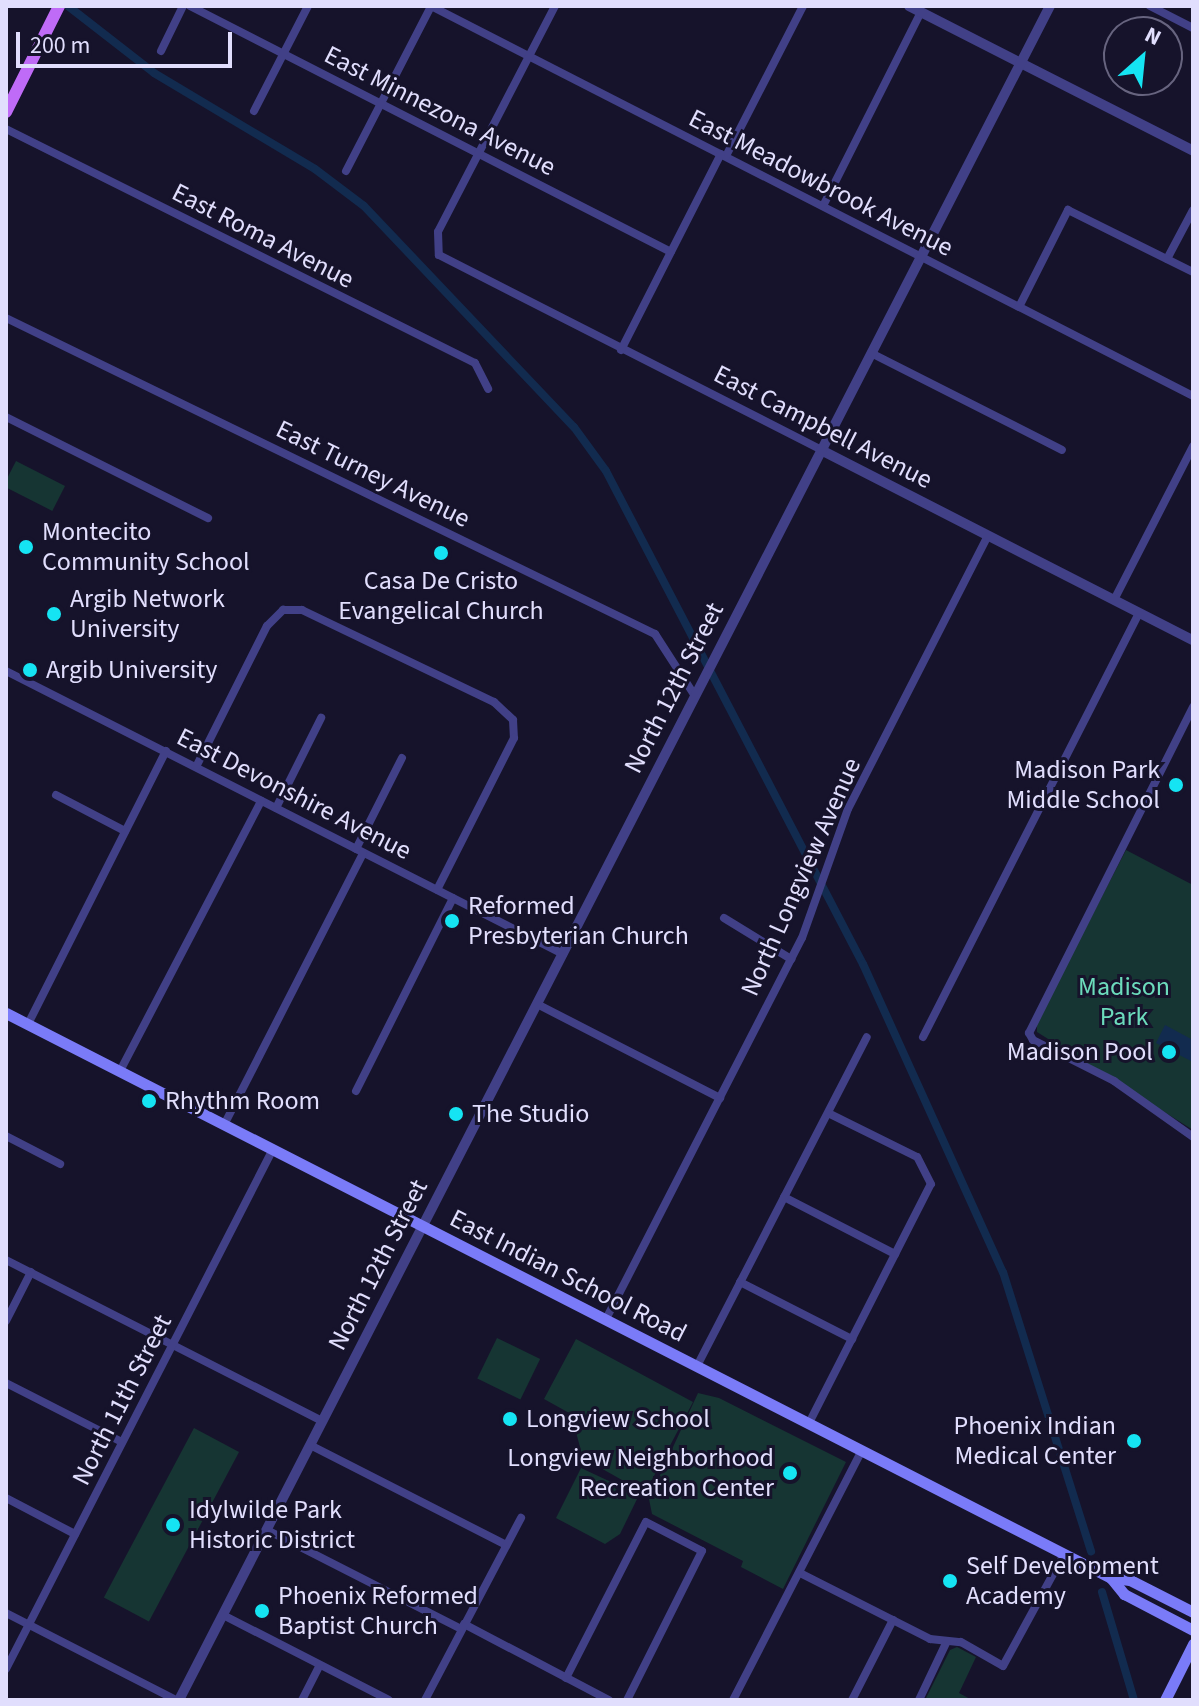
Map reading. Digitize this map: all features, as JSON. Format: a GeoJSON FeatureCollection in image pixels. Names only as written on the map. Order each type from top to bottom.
{"type":"FeatureCollection","features":[{"type":"Feature","properties":{"kind":"main road"},"geometry":{"type":"LineString","coordinates":[[6,112],[58,8]]}},
{"type":"Feature","properties":{"kind":"main road","name":"East Indian School Road"},"geometry":{"type":"LineString","coordinates":[[6,1013],[1082,1564],[1111,1578],[1130,1580],[1193,1612]]}},
{"type":"Feature","properties":{"kind":"main road","name":"East Indian School Road"},"geometry":{"type":"LineString","coordinates":[[1111,1578],[1124,1594],[1193,1630]]}},
{"type":"Feature","properties":{"kind":"main road"},"geometry":{"type":"LineString","coordinates":[[1165,1700],[1193,1644]]}},
{"type":"Feature","properties":{"kind":"street"},"geometry":{"type":"LineString","coordinates":[[161,51],[183,6]]}},
{"type":"Feature","properties":{"kind":"street","name":"East Minnezona Avenue"},"geometry":{"type":"LineString","coordinates":[[190,6],[671,252]]}},
{"type":"Feature","properties":{"kind":"street"},"geometry":{"type":"LineString","coordinates":[[254,111],[308,6]]}},
{"type":"Feature","properties":{"kind":"street"},"geometry":{"type":"LineString","coordinates":[[346,171],[431,6]]}},
{"type":"Feature","properties":{"kind":"street","name":"East Meadowbrook Avenue"},"geometry":{"type":"LineString","coordinates":[[431,6],[1193,396]]}},
{"type":"Feature","properties":{"kind":"street"},"geometry":{"type":"LineString","coordinates":[[479,154],[555,6]]}},
{"type":"Feature","properties":{"kind":"street"},"geometry":{"type":"LineString","coordinates":[[621,350],[803,6]]}},
{"type":"Feature","properties":{"kind":"street"},"geometry":{"type":"LineString","coordinates":[[909,6],[1193,151]]}},
{"type":"Feature","properties":{"kind":"street","name":"North 12th Street"},"geometry":{"type":"LineString","coordinates":[[178,1700],[1050,6]]}},
{"type":"Feature","properties":{"kind":"street"},"geometry":{"type":"LineString","coordinates":[[1150,6],[1193,28]]}},
{"type":"Feature","properties":{"kind":"street"},"geometry":{"type":"LineString","coordinates":[[823,206],[921,12]]}},
{"type":"Feature","properties":{"kind":"street","name":"East Roma Avenue"},"geometry":{"type":"LineString","coordinates":[[6,129],[475,363],[488,389]]}},
{"type":"Feature","properties":{"kind":"street","name":"East Campbell Avenue"},"geometry":{"type":"LineString","coordinates":[[479,154],[438,232],[436,250],[621,350],[1193,640]]}},
{"type":"Feature","properties":{"kind":"street"},"geometry":{"type":"LineString","coordinates":[[1019,307],[1068,210],[1193,272]]}},
{"type":"Feature","properties":{"kind":"street"},"geometry":{"type":"LineString","coordinates":[[1167,259],[1193,210]]}},
{"type":"Feature","properties":{"kind":"street","name":"East Turney Avenue"},"geometry":{"type":"LineString","coordinates":[[6,318],[655,634],[695,696]]}},
{"type":"Feature","properties":{"kind":"street"},"geometry":{"type":"LineString","coordinates":[[871,353],[1062,450]]}},
{"type":"Feature","properties":{"kind":"street"},"geometry":{"type":"LineString","coordinates":[[6,417],[208,518]]}},
{"type":"Feature","properties":{"kind":"street"},"geometry":{"type":"LineString","coordinates":[[1114,600],[1193,446]]}},
{"type":"Feature","properties":{"kind":"street","name":"North Longview Avenue"},"geometry":{"type":"LineString","coordinates":[[606,1319],[791,959],[851,803],[988,536]]}},
{"type":"Feature","properties":{"kind":"street"},"geometry":{"type":"LineString","coordinates":[[196,767],[267,626],[283,610],[302,610],[494,702],[513,720],[511,746],[437,890]]}},
{"type":"Feature","properties":{"kind":"street"},"geometry":{"type":"LineString","coordinates":[[923,1037],[1139,613]]}},
{"type":"Feature","properties":{"kind":"street","name":"East Devonshire Avenue"},"geometry":{"type":"LineString","coordinates":[[6,671],[563,954]]}},
{"type":"Feature","properties":{"kind":"street"},"geometry":{"type":"LineString","coordinates":[[1193,707],[1029,1033],[1033,1040],[1114,1081],[1193,1137]]}},
{"type":"Feature","properties":{"kind":"street"},"geometry":{"type":"LineString","coordinates":[[276,808],[321,718]]}},
{"type":"Feature","properties":{"kind":"street"},"geometry":{"type":"LineString","coordinates":[[28,1024],[166,751]]}},
{"type":"Feature","properties":{"kind":"street"},"geometry":{"type":"LineString","coordinates":[[224,1125],[360,851],[402,758]]}},
{"type":"Feature","properties":{"kind":"street"},"geometry":{"type":"LineString","coordinates":[[56,795],[125,831]]}},
{"type":"Feature","properties":{"kind":"street"},"geometry":{"type":"LineString","coordinates":[[120,1071],[261,801]]}},
{"type":"Feature","properties":{"kind":"street"},"geometry":{"type":"LineString","coordinates":[[356,1091],[453,898]]}},
{"type":"Feature","properties":{"kind":"street"},"geometry":{"type":"LineString","coordinates":[[724,918],[791,959]]}},
{"type":"Feature","properties":{"kind":"street"},"geometry":{"type":"LineString","coordinates":[[537,1004],[720,1098]]}},
{"type":"Feature","properties":{"kind":"street"},"geometry":{"type":"LineString","coordinates":[[697,1366],[867,1037]]}},
{"type":"Feature","properties":{"kind":"street"},"geometry":{"type":"LineString","coordinates":[[809,1423],[931,1184],[917,1157],[828,1113]]}},
{"type":"Feature","properties":{"kind":"street"},"geometry":{"type":"LineString","coordinates":[[6,1136],[60,1164]]}},
{"type":"Feature","properties":{"kind":"street","name":"North 11th Street"},"geometry":{"type":"LineString","coordinates":[[6,1669],[273,1149]]}},
{"type":"Feature","properties":{"kind":"street"},"geometry":{"type":"LineString","coordinates":[[784,1197],[895,1254]]}},
{"type":"Feature","properties":{"kind":"street"},"geometry":{"type":"LineString","coordinates":[[6,1260],[324,1418]]}},
{"type":"Feature","properties":{"kind":"street"},"geometry":{"type":"LineString","coordinates":[[6,1321],[31,1272]]}},
{"type":"Feature","properties":{"kind":"street"},"geometry":{"type":"LineString","coordinates":[[740,1282],[852,1339]]}},
{"type":"Feature","properties":{"kind":"street"},"geometry":{"type":"LineString","coordinates":[[6,1383],[122,1442]]}},
{"type":"Feature","properties":{"kind":"street"},"geometry":{"type":"LineString","coordinates":[[310,1445],[506,1545]]}},
{"type":"Feature","properties":{"kind":"street"},"geometry":{"type":"LineString","coordinates":[[733,1700],[862,1450]]}},
{"type":"Feature","properties":{"kind":"street"},"geometry":{"type":"LineString","coordinates":[[6,1498],[75,1534]]}},
{"type":"Feature","properties":{"kind":"street"},"geometry":{"type":"LineString","coordinates":[[425,1700],[521,1518]]}},
{"type":"Feature","properties":{"kind":"street"},"geometry":{"type":"LineString","coordinates":[[566,1678],[646,1522],[702,1551],[627,1700]]}},
{"type":"Feature","properties":{"kind":"street"},"geometry":{"type":"LineString","coordinates":[[267,1530],[609,1700]]}},
{"type":"Feature","properties":{"kind":"street"},"geometry":{"type":"LineString","coordinates":[[800,1573],[930,1639],[976,1649],[1003,1666],[1064,1554]]}},
{"type":"Feature","properties":{"kind":"street"},"geometry":{"type":"LineString","coordinates":[[6,1613],[178,1700]]}},
{"type":"Feature","properties":{"kind":"street"},"geometry":{"type":"LineString","coordinates":[[223,1615],[389,1700]]}},
{"type":"Feature","properties":{"kind":"street"},"geometry":{"type":"LineString","coordinates":[[852,1700],[893,1620]]}},
{"type":"Feature","properties":{"kind":"street"},"geometry":{"type":"LineString","coordinates":[[919,1700],[947,1641]]}},
{"type":"Feature","properties":{"kind":"street"},"geometry":{"type":"LineString","coordinates":[[302,1700],[320,1665]]}},
{"type":"Feature","properties":{"kind":"green space"},"geometry":{"type":"Polygon","coordinates":[[[16,461],[65,486],[52,511],[6,487],[16,461]]]}},
{"type":"Feature","properties":{"kind":"green space","name":"Madison Park"},"geometry":{"type":"Polygon","coordinates":[[[1126,850],[1193,885],[1193,1130],[1037,1032],[1037,1022],[1126,850]]]}},
{"type":"Feature","properties":{"kind":"green space"},"geometry":{"type":"Polygon","coordinates":[[[497,1338],[540,1359],[520,1399],[477,1378],[497,1338]]]}},
{"type":"Feature","properties":{"kind":"green space"},"geometry":{"type":"Polygon","coordinates":[[[576,1339],[693,1402],[645,1493],[583,1458],[571,1414],[544,1399],[576,1339]]]}},
{"type":"Feature","properties":{"kind":"green space"},"geometry":{"type":"Polygon","coordinates":[[[698,1393],[719,1398],[846,1462],[783,1589],[741,1567],[743,1561],[652,1514],[649,1499],[698,1393]]]}},
{"type":"Feature","properties":{"kind":"green space"},"geometry":{"type":"Polygon","coordinates":[[[194,1428],[239,1452],[149,1621],[104,1598],[194,1428]]]}},
{"type":"Feature","properties":{"kind":"green space"},"geometry":{"type":"Polygon","coordinates":[[[581,1468],[639,1495],[620,1534],[605,1544],[556,1518],[581,1468]]]}},
{"type":"Feature","properties":{"kind":"green space"},"geometry":{"type":"Polygon","coordinates":[[[957,1647],[976,1657],[959,1693],[972,1700],[925,1700],[950,1650],[957,1647]]]}},
{"type":"Feature","properties":{"kind":"water"},"geometry":{"type":"Polygon","coordinates":[[[1165,1025],[1193,1040],[1193,1062],[1156,1043],[1165,1025]]]}},
{"type":"Feature","properties":{"kind":"waterway"},"geometry":{"type":"LineString","coordinates":[[68,6],[154,73],[315,169],[364,206],[574,427],[606,471],[863,964],[1003,1272],[1091,1551]]}},
{"type":"Feature","properties":{"kind":"waterway"},"geometry":{"type":"LineString","coordinates":[[1102,1592],[1134,1700]]}},
{"type":"Feature","properties":{"kind":"place","name":"Montecito Community School"},"geometry":{"type":"Point","coordinates":[26,547]}},
{"type":"Feature","properties":{"kind":"place","name":"Casa De Cristo Evangelical Church"},"geometry":{"type":"Point","coordinates":[441,553]}},
{"type":"Feature","properties":{"kind":"place","name":"Argib Network University"},"geometry":{"type":"Point","coordinates":[54,614]}},
{"type":"Feature","properties":{"kind":"place","name":"Argib University"},"geometry":{"type":"Point","coordinates":[30,670]}},
{"type":"Feature","properties":{"kind":"place","name":"Madison Park Middle School"},"geometry":{"type":"Point","coordinates":[1176,785]}},
{"type":"Feature","properties":{"kind":"place","name":"Reformed Presbyterian Church"},"geometry":{"type":"Point","coordinates":[452,921]}},
{"type":"Feature","properties":{"kind":"place","name":"Madison Pool"},"geometry":{"type":"Point","coordinates":[1169,1052]}},
{"type":"Feature","properties":{"kind":"place","name":"Rhythm Room"},"geometry":{"type":"Point","coordinates":[149,1101]}},
{"type":"Feature","properties":{"kind":"place","name":"The Studio"},"geometry":{"type":"Point","coordinates":[456,1114]}},
{"type":"Feature","properties":{"kind":"place","name":"Longview School"},"geometry":{"type":"Point","coordinates":[510,1419]}},
{"type":"Feature","properties":{"kind":"place","name":"Phoenix Indian Medical Center"},"geometry":{"type":"Point","coordinates":[1134,1441]}},
{"type":"Feature","properties":{"kind":"place","name":"Longview Neighborhood Recreation Center"},"geometry":{"type":"Point","coordinates":[790,1473]}},
{"type":"Feature","properties":{"kind":"place","name":"Idylwilde Park Historic District"},"geometry":{"type":"Point","coordinates":[173,1525]}},
{"type":"Feature","properties":{"kind":"place","name":"Self Development Academy"},"geometry":{"type":"Point","coordinates":[950,1581]}},
{"type":"Feature","properties":{"kind":"place","name":"Phoenix Reformed Baptist Church"},"geometry":{"type":"Point","coordinates":[262,1611]}}]}
